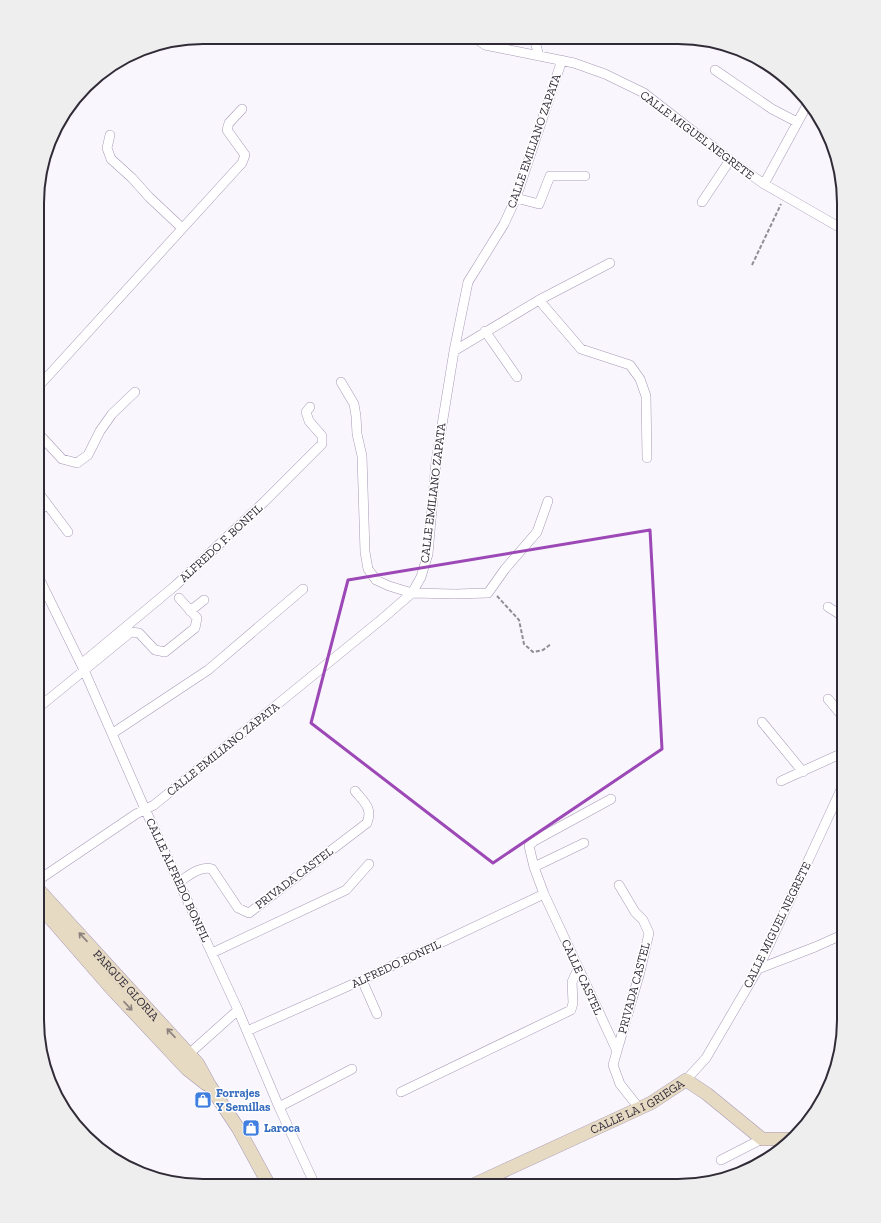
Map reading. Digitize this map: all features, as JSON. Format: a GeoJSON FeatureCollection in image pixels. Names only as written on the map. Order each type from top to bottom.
{"type":"FeatureCollection","features":[{"type":"Feature","properties":{"kind":"main road","name":"PARQUE GLORIA"},"geometry":{"type":"LineString","coordinates":[[44,895],[190,1053],[238,1128],[266,1179]]}},
{"type":"Feature","properties":{"kind":"main road","name":"PARQUE GLORIA"},"geometry":{"type":"LineString","coordinates":[[44,911],[111,988],[187,1069],[210,1086]]}},
{"type":"Feature","properties":{"kind":"main road"},"geometry":{"type":"LineString","coordinates":[[111,988],[122,979]]}},
{"type":"Feature","properties":{"kind":"main road","name":"CALLE LA I GRIEGA"},"geometry":{"type":"LineString","coordinates":[[486,1179],[651,1103],[686,1080],[707,1094],[762,1139]]}},
{"type":"Feature","properties":{"kind":"main road"},"geometry":{"type":"LineString","coordinates":[[762,1139],[784,1139]]}},
{"type":"Feature","properties":{"kind":"street","name":"CALLE MIGUEL NEGRETE"},"geometry":{"type":"LineString","coordinates":[[483,44],[574,63],[605,74],[644,93],[730,160],[764,184],[837,226]]}},
{"type":"Feature","properties":{"kind":"street"},"geometry":{"type":"LineString","coordinates":[[536,44],[539,56]]}},
{"type":"Feature","properties":{"kind":"street","name":"CALLE EMILIANO ZAPATA"},"geometry":{"type":"LineString","coordinates":[[44,876],[145,809],[154,805],[382,620],[412,593],[421,577],[428,554],[436,462],[454,351],[468,282],[504,224],[516,198],[562,60]]}},
{"type":"Feature","properties":{"kind":"street"},"geometry":{"type":"LineString","coordinates":[[715,70],[772,109],[797,122]]}},
{"type":"Feature","properties":{"kind":"street"},"geometry":{"type":"LineString","coordinates":[[764,184],[805,108]]}},
{"type":"Feature","properties":{"kind":"street"},"geometry":{"type":"LineString","coordinates":[[44,380],[242,163],[245,155],[227,130],[229,123],[242,109]]}},
{"type":"Feature","properties":{"kind":"street"},"geometry":{"type":"LineString","coordinates":[[110,135],[108,148],[112,159],[182,228]]}},
{"type":"Feature","properties":{"kind":"street"},"geometry":{"type":"LineString","coordinates":[[702,202],[730,160]]}},
{"type":"Feature","properties":{"kind":"street"},"geometry":{"type":"LineString","coordinates":[[516,198],[538,204],[550,176],[585,176]]}},
{"type":"Feature","properties":{"kind":"street"},"geometry":{"type":"LineString","coordinates":[[454,351],[485,331],[539,300],[610,263]]}},
{"type":"Feature","properties":{"kind":"street"},"geometry":{"type":"LineString","coordinates":[[539,300],[580,349],[630,365],[640,379],[646,396],[647,458]]}},
{"type":"Feature","properties":{"kind":"street"},"geometry":{"type":"LineString","coordinates":[[485,331],[517,377]]}},
{"type":"Feature","properties":{"kind":"street"},"geometry":{"type":"LineString","coordinates":[[341,382],[354,404],[357,434],[362,456],[365,552],[368,569],[376,580],[389,586],[412,593],[488,593],[505,569],[537,532],[548,501]]}},
{"type":"Feature","properties":{"kind":"street"},"geometry":{"type":"LineString","coordinates":[[44,440],[62,460],[77,463],[88,455],[100,432],[112,414],[135,392]]}},
{"type":"Feature","properties":{"kind":"street","name":"ALFREDO F. BONFIL"},"geometry":{"type":"LineString","coordinates":[[83,667],[264,502],[322,444],[322,436],[309,420],[306,412],[310,407]]}},
{"type":"Feature","properties":{"kind":"street"},"geometry":{"type":"LineString","coordinates":[[44,501],[68,532]]}},
{"type":"Feature","properties":{"kind":"street","name":"CALLE ALFREDO BONFIL"},"geometry":{"type":"LineString","coordinates":[[44,588],[83,667],[145,809],[238,1010],[279,1107],[312,1179]]}},
{"type":"Feature","properties":{"kind":"street"},"geometry":{"type":"LineString","coordinates":[[112,733],[208,670],[303,588]]}},
{"type":"Feature","properties":{"kind":"street"},"geometry":{"type":"LineString","coordinates":[[44,703],[83,667],[131,632],[139,633],[155,650],[165,652],[195,628],[197,618],[179,598]]}},
{"type":"Feature","properties":{"kind":"street"},"geometry":{"type":"LineString","coordinates":[[190,611],[204,600]]}},
{"type":"Feature","properties":{"kind":"street"},"geometry":{"type":"LineString","coordinates":[[828,607],[837,613]]}},
{"type":"Feature","properties":{"kind":"street"},"geometry":{"type":"LineString","coordinates":[[828,699],[837,710]]}},
{"type":"Feature","properties":{"kind":"street"},"geometry":{"type":"LineString","coordinates":[[762,722],[803,772]]}},
{"type":"Feature","properties":{"kind":"street"},"geometry":{"type":"LineString","coordinates":[[781,781],[837,755]]}},
{"type":"Feature","properties":{"kind":"street","name":"PRIVADA CASTEL"},"geometry":{"type":"LineString","coordinates":[[179,882],[198,870],[208,867],[212,868],[238,908],[250,912],[367,822],[370,816],[368,807],[355,791]]}},
{"type":"Feature","properties":{"kind":"street","name":"CALLE MIGUEL NEGRETE"},"geometry":{"type":"LineString","coordinates":[[686,1080],[706,1058],[758,969],[837,798]]}},
{"type":"Feature","properties":{"kind":"street","name":"CALLE CASTEL"},"geometry":{"type":"LineString","coordinates":[[611,799],[534,841],[529,846],[534,867],[544,894],[617,1051]]}},
{"type":"Feature","properties":{"kind":"street"},"geometry":{"type":"LineString","coordinates":[[534,867],[584,843]]}},
{"type":"Feature","properties":{"kind":"street","name":"PRIVADA CASTEL"},"geometry":{"type":"LineString","coordinates":[[212,953],[346,890],[370,864]]}},
{"type":"Feature","properties":{"kind":"street","name":"PRIVADA CASTEL"},"geometry":{"type":"LineString","coordinates":[[617,1051],[640,972],[649,933],[642,920],[634,912],[619,885]]}},
{"type":"Feature","properties":{"kind":"street","name":"ALFREDO BONFIL"},"geometry":{"type":"LineString","coordinates":[[247,1031],[362,980],[544,894]]}},
{"type":"Feature","properties":{"kind":"street"},"geometry":{"type":"LineString","coordinates":[[758,969],[837,937]]}},
{"type":"Feature","properties":{"kind":"street"},"geometry":{"type":"LineString","coordinates":[[401,1092],[571,1010],[573,1003],[572,982],[578,969]]}},
{"type":"Feature","properties":{"kind":"street"},"geometry":{"type":"LineString","coordinates":[[362,980],[377,1014]]}},
{"type":"Feature","properties":{"kind":"street"},"geometry":{"type":"LineString","coordinates":[[190,1053],[238,1010]]}},
{"type":"Feature","properties":{"kind":"street"},"geometry":{"type":"LineString","coordinates":[[617,1051],[613,1065],[620,1084],[640,1108]]}},
{"type":"Feature","properties":{"kind":"street"},"geometry":{"type":"LineString","coordinates":[[279,1107],[352,1069]]}},
{"type":"Feature","properties":{"kind":"street"},"geometry":{"type":"LineString","coordinates":[[721,1160],[762,1139]]}},
{"type":"Feature","properties":{"kind":"path"},"geometry":{"type":"LineString","coordinates":[[752,265],[785,196]]}},
{"type":"Feature","properties":{"kind":"path"},"geometry":{"type":"LineString","coordinates":[[488,593],[494,593],[519,620],[524,644],[533,652],[543,650],[551,644]]}},
{"type":"Feature","properties":{"kind":"highlighted area"},"geometry":{"type":"Polygon","coordinates":[[[650,530],[662,749],[493,863],[311,723],[348,580],[650,530]]]}},
{"type":"Feature","properties":{"kind":"place","name":"Forrajes Y Semillas"},"geometry":{"type":"Point","coordinates":[203,1100]}},
{"type":"Feature","properties":{"kind":"place","name":"Laroca"},"geometry":{"type":"Point","coordinates":[251,1128]}}]}
